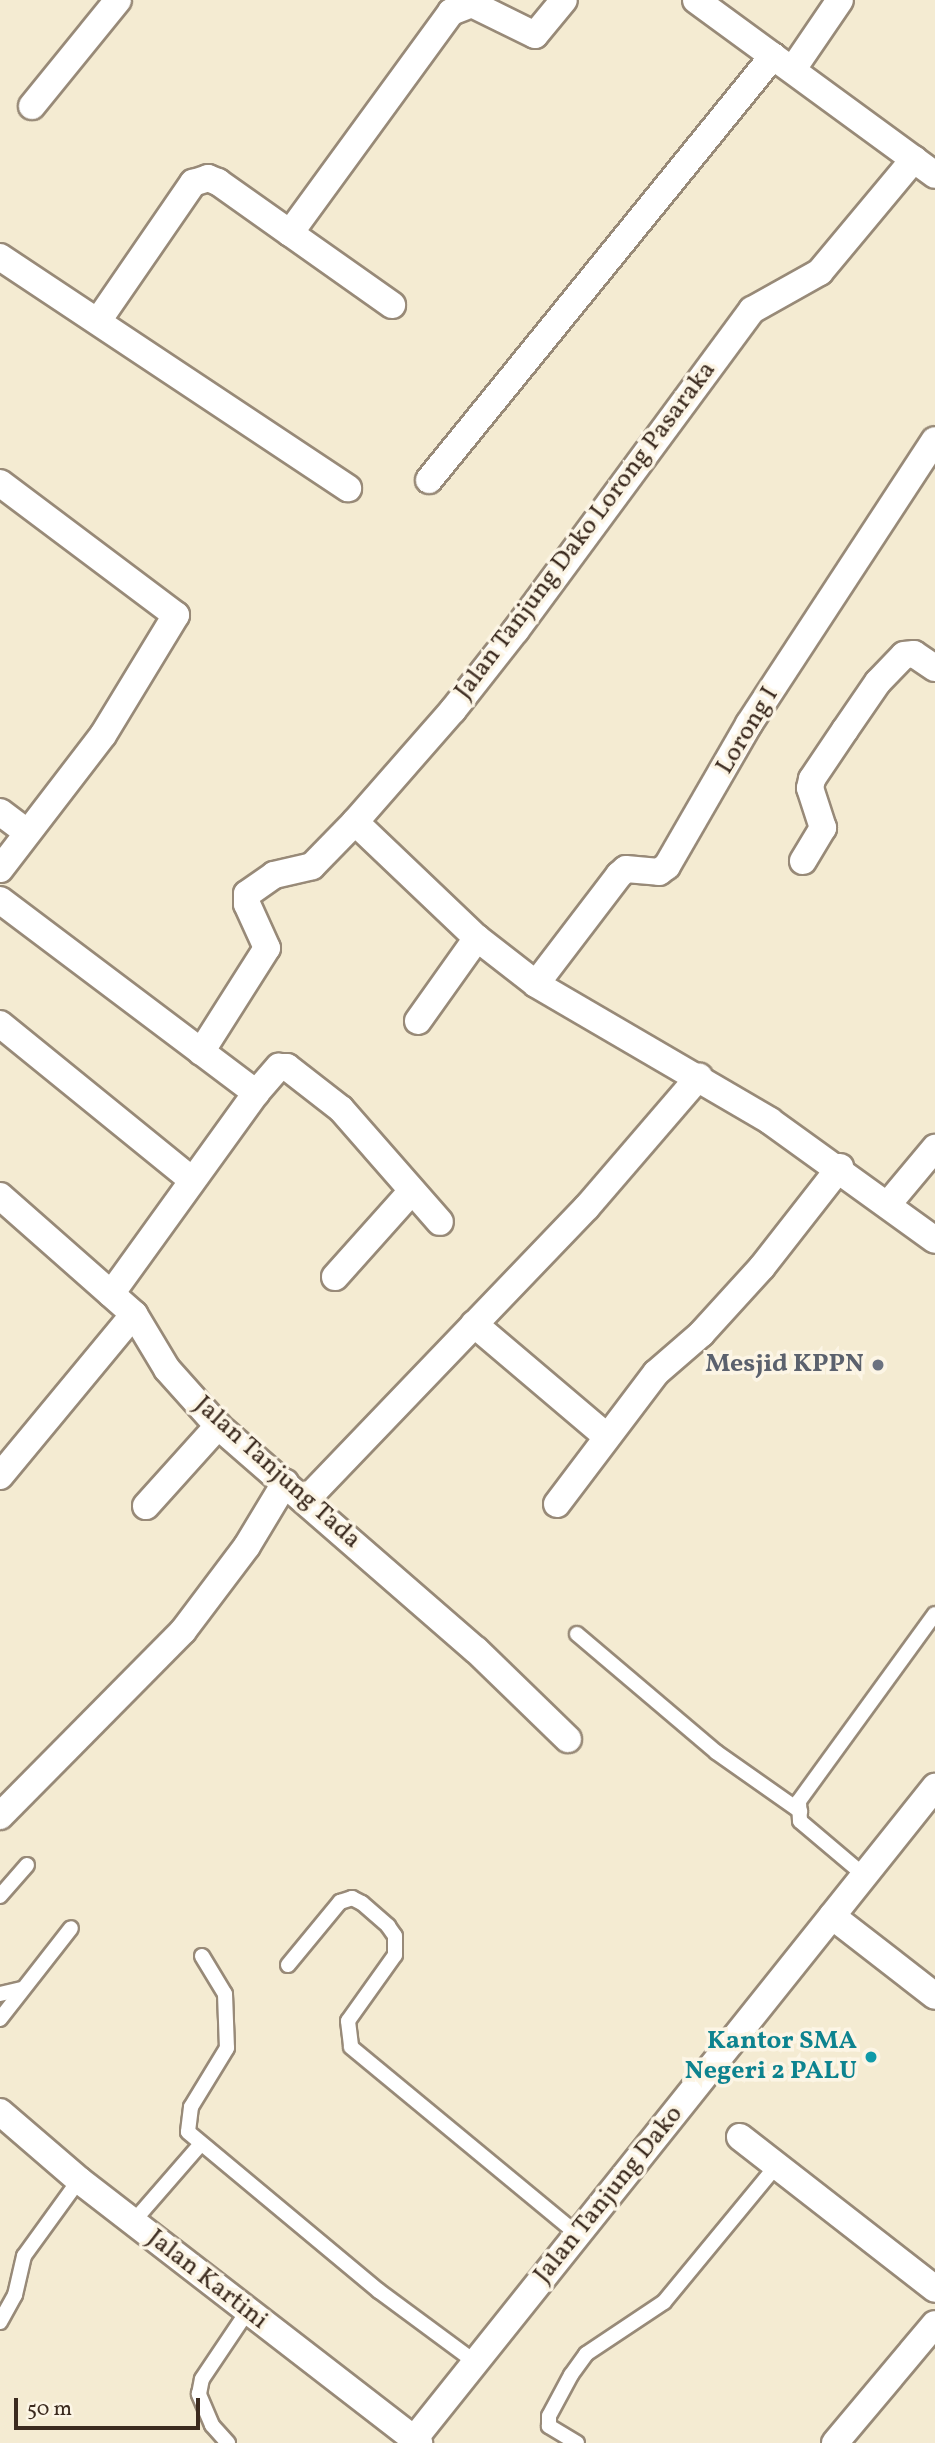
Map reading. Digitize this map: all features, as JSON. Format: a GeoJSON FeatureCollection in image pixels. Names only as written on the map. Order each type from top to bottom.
{"type":"FeatureCollection","features":[{"type":"Feature","properties":{"kind":"street"},"geometry":{"type":"LineString","coordinates":[[32,106],[118,0]]}},
{"type":"Feature","properties":{"kind":"street"},"geometry":{"type":"LineString","coordinates":[[290,233],[452,12],[472,4],[534,35],[564,0]]}},
{"type":"Feature","properties":{"kind":"street"},"geometry":{"type":"LineString","coordinates":[[696,0],[925,167]]}},
{"type":"Feature","properties":{"kind":"street"},"geometry":{"type":"LineString","coordinates":[[429,480],[783,62],[841,0]]}},
{"type":"Feature","properties":{"kind":"street","name":"Jalan Tanjung Dako Lorong Pasaraka"},"geometry":{"type":"LineString","coordinates":[[201,1052],[267,948],[247,904],[247,894],[274,875],[312,866],[355,822],[453,710],[516,630],[752,310],[820,272],[925,167]]}},
{"type":"Feature","properties":{"kind":"street"},"geometry":{"type":"LineString","coordinates":[[98,321],[178,200],[200,180],[218,181],[391,305]]}},
{"type":"Feature","properties":{"kind":"street"},"geometry":{"type":"LineString","coordinates":[[2,262],[98,321],[348,488]]}},
{"type":"Feature","properties":{"kind":"street","name":"Lorong I"},"geometry":{"type":"LineString","coordinates":[[536,984],[619,875],[626,869],[659,872],[667,866],[749,724],[935,440]]}},
{"type":"Feature","properties":{"kind":"street"},"geometry":{"type":"LineString","coordinates":[[0,482],[176,615],[103,735],[0,869]]}},
{"type":"Feature","properties":{"kind":"street"},"geometry":{"type":"LineString","coordinates":[[803,861],[823,828],[810,788],[812,779],[845,730],[878,682],[904,655],[914,654],[935,668]]}},
{"type":"Feature","properties":{"kind":"street"},"geometry":{"type":"LineString","coordinates":[[0,812],[27,832]]}},
{"type":"Feature","properties":{"kind":"street"},"geometry":{"type":"LineString","coordinates":[[355,822],[477,939],[536,984],[699,1077],[840,1167],[935,1240]]}},
{"type":"Feature","properties":{"kind":"street"},"geometry":{"type":"LineString","coordinates":[[0,900],[256,1093]]}},
{"type":"Feature","properties":{"kind":"street"},"geometry":{"type":"LineString","coordinates":[[418,1021],[477,939]]}},
{"type":"Feature","properties":{"kind":"street"},"geometry":{"type":"LineString","coordinates":[[0,1024],[192,1180]]}},
{"type":"Feature","properties":{"kind":"street"},"geometry":{"type":"LineString","coordinates":[[111,1294],[256,1093],[279,1067],[287,1067],[341,1109],[440,1222]]}},
{"type":"Feature","properties":{"kind":"street"},"geometry":{"type":"LineString","coordinates":[[305,1501],[587,1207],[699,1077]]}},
{"type":"Feature","properties":{"kind":"street"},"geometry":{"type":"LineString","coordinates":[[889,1203],[935,1148]]}},
{"type":"Feature","properties":{"kind":"street"},"geometry":{"type":"LineString","coordinates":[[557,1504],[605,1434],[656,1373],[701,1334],[762,1267],[840,1167]]}},
{"type":"Feature","properties":{"kind":"street"},"geometry":{"type":"LineString","coordinates":[[335,1277],[412,1191]]}},
{"type":"Feature","properties":{"kind":"street","name":"Jalan Tanjung Tada"},"geometry":{"type":"LineString","coordinates":[[0,1196],[134,1314],[167,1369],[218,1426],[476,1650],[568,1739]]}},
{"type":"Feature","properties":{"kind":"street"},"geometry":{"type":"LineString","coordinates":[[0,1476],[134,1314]]}},
{"type":"Feature","properties":{"kind":"street"},"geometry":{"type":"LineString","coordinates":[[474,1324],[605,1434]]}},
{"type":"Feature","properties":{"kind":"street"},"geometry":{"type":"LineString","coordinates":[[146,1506],[218,1426]]}},
{"type":"Feature","properties":{"kind":"street"},"geometry":{"type":"LineString","coordinates":[[0,1816],[183,1632],[247,1546],[285,1483]]}},
{"type":"Feature","properties":{"kind":"street","name":"Jalan Tanjung Dako"},"geometry":{"type":"LineString","coordinates":[[415,2442],[475,2362],[935,1787]]}},
{"type":"Feature","properties":{"kind":"street"},"geometry":{"type":"LineString","coordinates":[[894,1840],[935,1822]]}},
{"type":"Feature","properties":{"kind":"street"},"geometry":{"type":"LineString","coordinates":[[832,1916],[934,1993]]}},
{"type":"Feature","properties":{"kind":"street","name":"Jalan Kartini"},"geometry":{"type":"LineString","coordinates":[[0,2112],[79,2180],[415,2442]]}},
{"type":"Feature","properties":{"kind":"street"},"geometry":{"type":"LineString","coordinates":[[740,2137],[935,2289]]}},
{"type":"Feature","properties":{"kind":"street"},"geometry":{"type":"LineString","coordinates":[[835,2443],[935,2324]]}},
{"type":"Feature","properties":{"kind":"lane"},"geometry":{"type":"LineString","coordinates":[[865,1876],[800,1821],[799,1801],[935,1614]]}},
{"type":"Feature","properties":{"kind":"lane"},"geometry":{"type":"LineString","coordinates":[[577,1634],[716,1752],[800,1811]]}},
{"type":"Feature","properties":{"kind":"lane"},"geometry":{"type":"LineString","coordinates":[[0,1896],[27,1865]]}},
{"type":"Feature","properties":{"kind":"lane"},"geometry":{"type":"LineString","coordinates":[[288,1965],[340,1902],[352,1898],[362,1903],[388,1926],[395,1936],[395,1955],[348,2021],[351,2048],[577,2234]]}},
{"type":"Feature","properties":{"kind":"lane"},"geometry":{"type":"LineString","coordinates":[[0,2019],[71,1928]]}},
{"type":"Feature","properties":{"kind":"lane"},"geometry":{"type":"LineString","coordinates":[[202,1956],[225,1994],[227,2048],[186,2120],[188,2132],[200,2145],[475,2362]]}},
{"type":"Feature","properties":{"kind":"lane"},"geometry":{"type":"LineString","coordinates":[[0,1994],[22,1989]]}},
{"type":"Feature","properties":{"kind":"lane"},"geometry":{"type":"LineString","coordinates":[[133,2222],[200,2145]]}},
{"type":"Feature","properties":{"kind":"lane"},"geometry":{"type":"LineString","coordinates":[[577,2443],[550,2426],[549,2416],[571,2375],[586,2354],[664,2302],[776,2166]]}},
{"type":"Feature","properties":{"kind":"lane"},"geometry":{"type":"LineString","coordinates":[[0,2322],[15,2295],[23,2256],[79,2180]]}},
{"type":"Feature","properties":{"kind":"lane"},"geometry":{"type":"LineString","coordinates":[[228,2443],[212,2425],[199,2393],[202,2379],[247,2312]]}},
{"type":"Feature","properties":{"kind":"place","name":"Mesjid KPPN"},"geometry":{"type":"Point","coordinates":[878,1365]}},
{"type":"Feature","properties":{"kind":"place","name":"Kantor SMA Negeri 2 PALU"},"geometry":{"type":"Point","coordinates":[871,2057]}}]}
